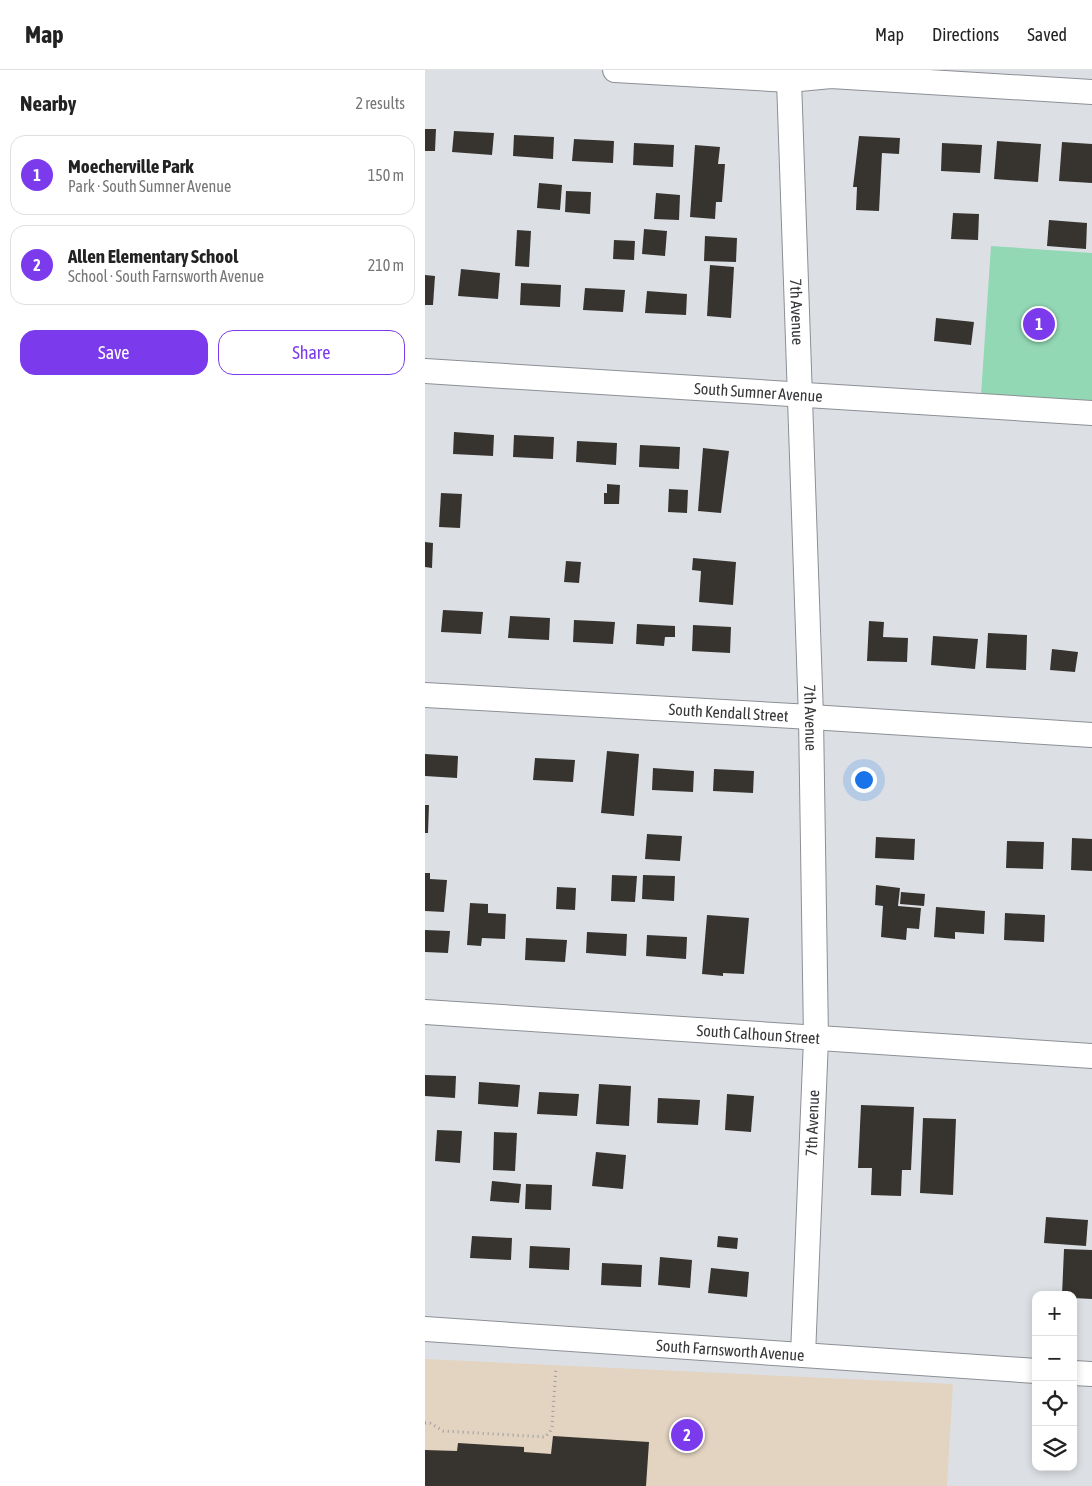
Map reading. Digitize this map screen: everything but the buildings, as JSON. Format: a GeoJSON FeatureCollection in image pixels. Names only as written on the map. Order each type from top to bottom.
{"type":"FeatureCollection","features":[{"type":"Feature","properties":{"kind":"street"},"geometry":{"type":"LineString","coordinates":[[615,70],[789,80],[831,76],[1092,92]]}},
{"type":"Feature","properties":{"kind":"street","name":"7th Avenue"},"geometry":{"type":"LineString","coordinates":[[789,80],[811,717],[816,1039],[803,1355]]}},
{"type":"Feature","properties":{"kind":"street","name":"South Sumner Avenue"},"geometry":{"type":"LineString","coordinates":[[425,371],[1092,413]]}},
{"type":"Feature","properties":{"kind":"street","name":"South Kendall Street"},"geometry":{"type":"LineString","coordinates":[[425,695],[1092,735]]}},
{"type":"Feature","properties":{"kind":"street","name":"South Calhoun Street"},"geometry":{"type":"LineString","coordinates":[[425,1012],[1092,1056]]}},
{"type":"Feature","properties":{"kind":"street","name":"South Farnsworth Avenue"},"geometry":{"type":"LineString","coordinates":[[425,1329],[1032,1371]]}},
{"type":"Feature","properties":{"kind":"street"},"geometry":{"type":"LineString","coordinates":[[1077,1373],[1092,1374]]}},
{"type":"Feature","properties":{"kind":"path"},"geometry":{"type":"LineString","coordinates":[[425,1423],[431,1423],[443,1431],[545,1437],[550,1432],[551,1426],[556,1367]]}},
{"type":"Feature","properties":{"kind":"shaded area"},"geometry":{"type":"Polygon","coordinates":[[[425,1359],[953,1384],[947,1486],[425,1486],[425,1359]]]}},
{"type":"Feature","properties":{"kind":"green space"},"geometry":{"type":"Polygon","coordinates":[[[991,246],[1092,253],[1092,402],[981,395],[991,246]]]}},
{"type":"Feature","properties":{"kind":"place","name":"Moecherville Park"},"geometry":{"type":"Point","coordinates":[1039,324]}},
{"type":"Feature","properties":{"kind":"place","name":"Allen Elementary School"},"geometry":{"type":"Point","coordinates":[687,1435]}}]}
